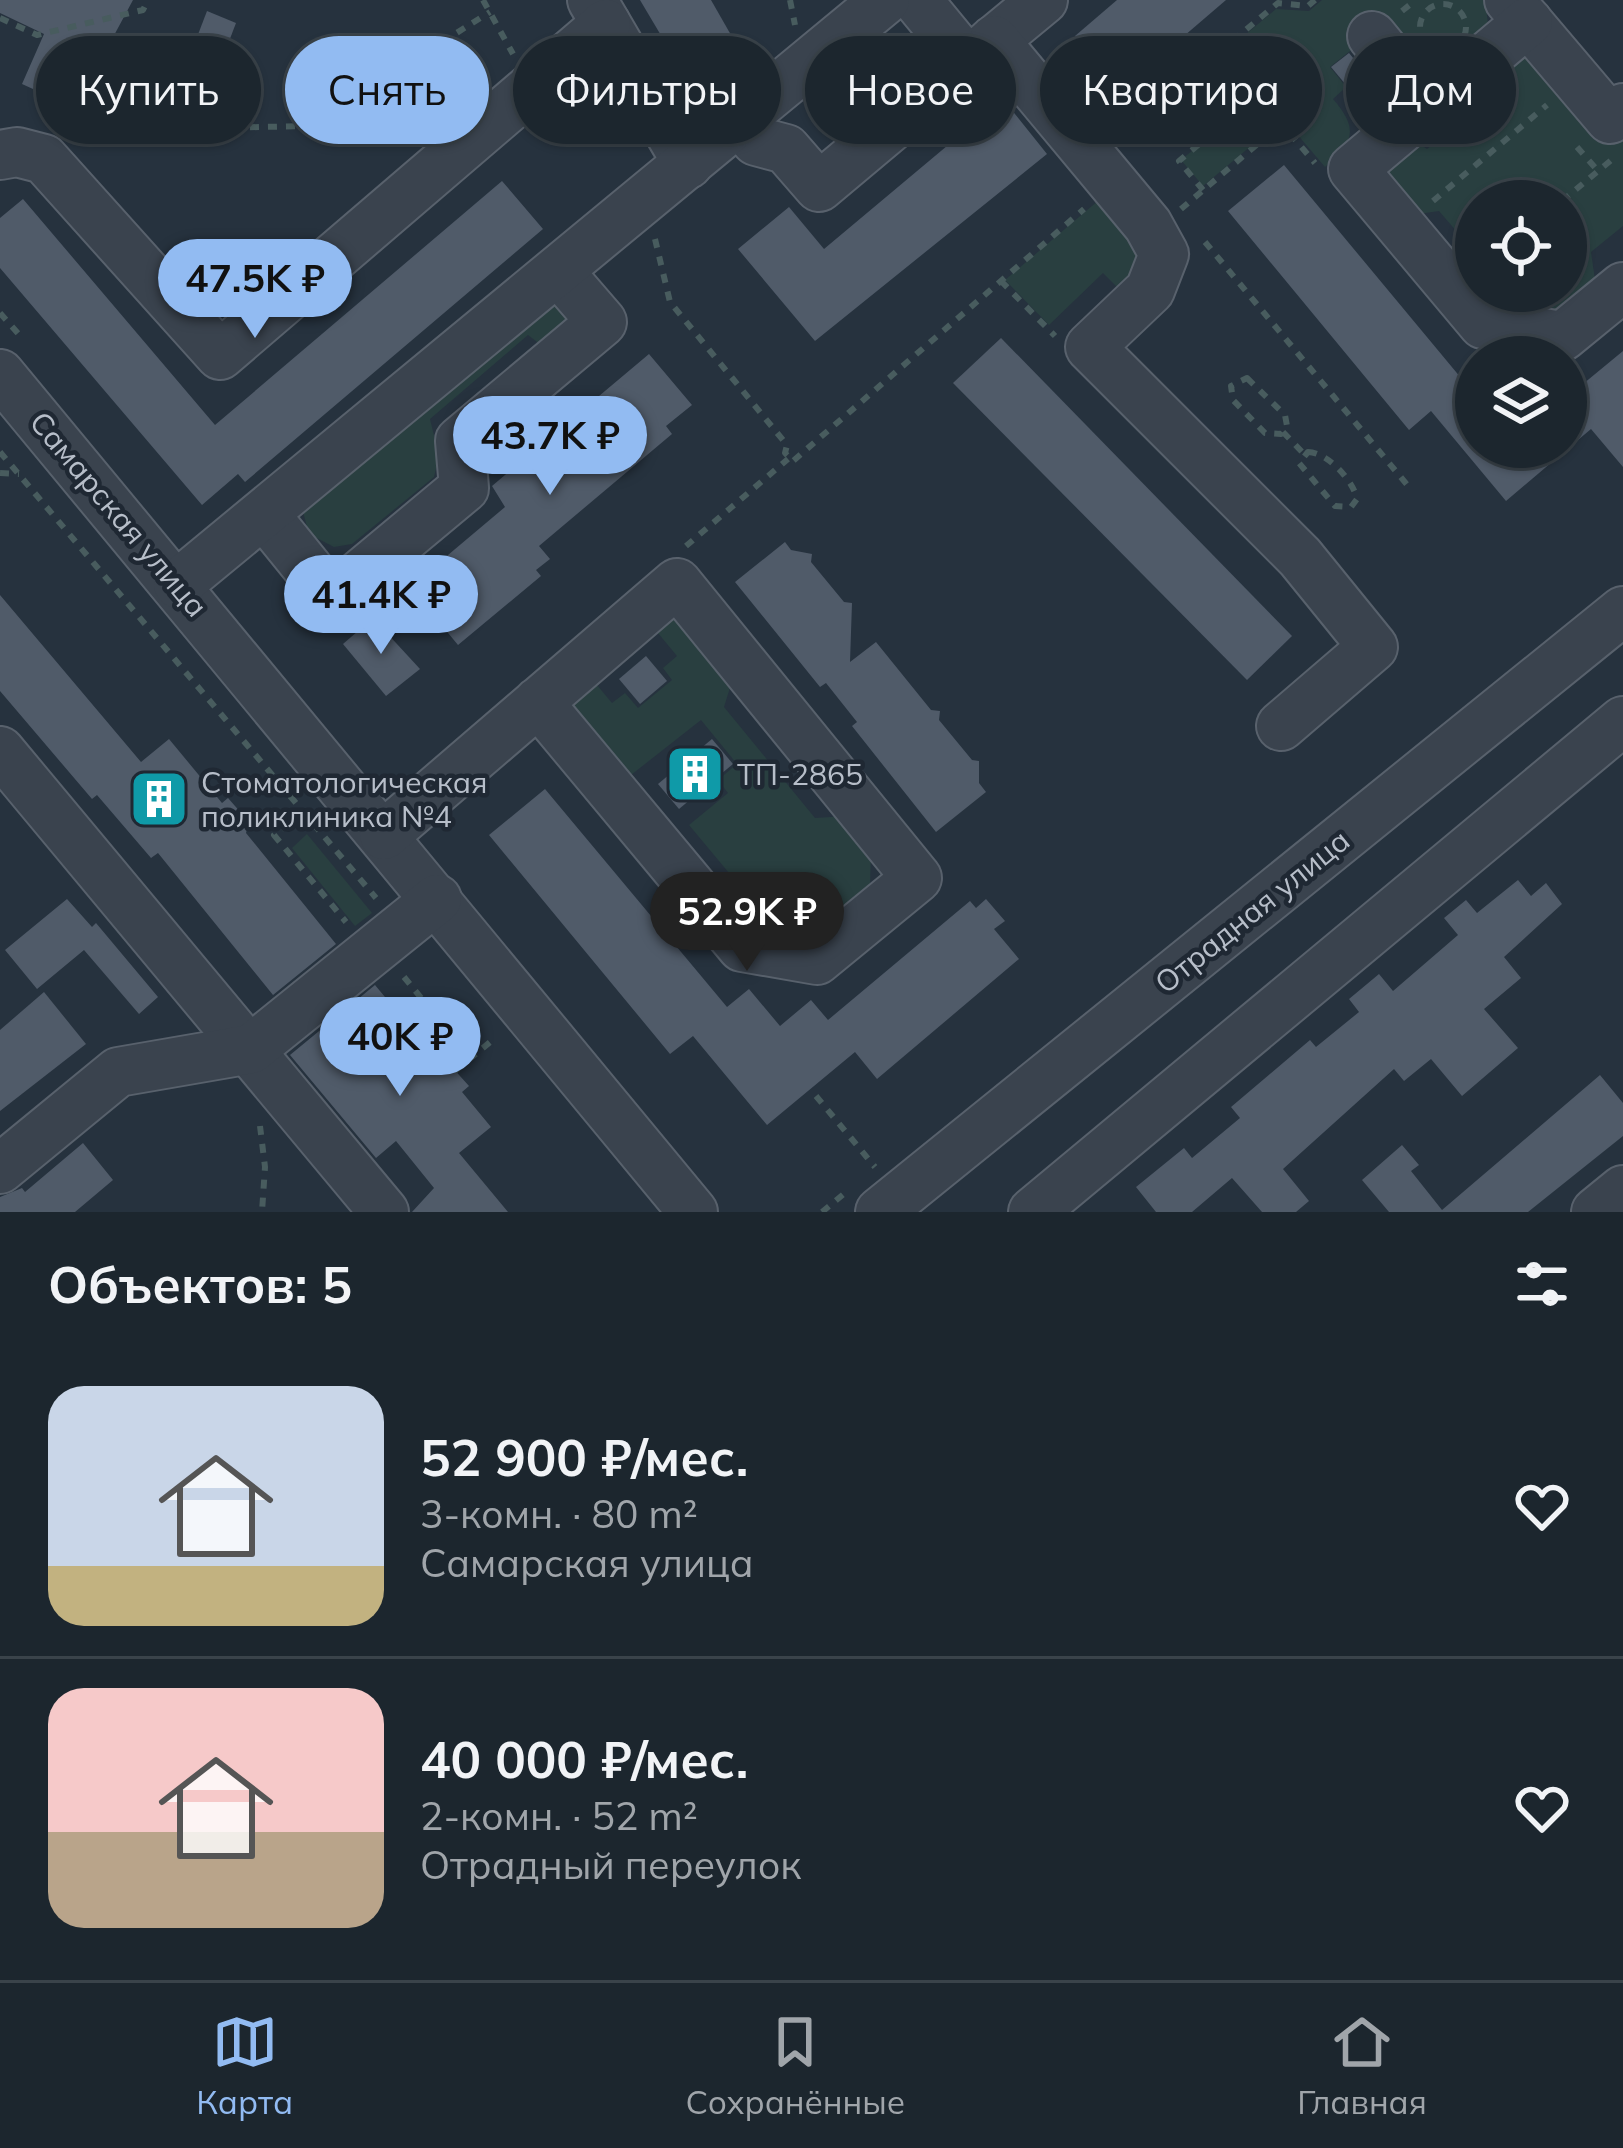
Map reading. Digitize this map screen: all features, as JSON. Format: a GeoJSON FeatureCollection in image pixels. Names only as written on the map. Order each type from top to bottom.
{"type":"FeatureCollection","features":[{"type":"Feature","properties":{"kind":"street"},"geometry":{"type":"LineString","coordinates":[[781,87],[885,0]]}},
{"type":"Feature","properties":{"kind":"street"},"geometry":{"type":"LineString","coordinates":[[917,0],[962,36]]}},
{"type":"Feature","properties":{"kind":"street"},"geometry":{"type":"LineString","coordinates":[[999,36],[1043,0]]}},
{"type":"Feature","properties":{"kind":"street"},"geometry":{"type":"LineString","coordinates":[[1495,36],[1519,11],[1610,119],[1623,108]]}},
{"type":"Feature","properties":{"kind":"street"},"geometry":{"type":"LineString","coordinates":[[578,36],[599,12]]}},
{"type":"Feature","properties":{"kind":"street"},"geometry":{"type":"LineString","coordinates":[[1016,85],[1103,171],[1160,241],[1163,266],[1150,290],[1090,346],[1300,557],[1373,647],[1281,726]]}},
{"type":"Feature","properties":{"kind":"street"},"geometry":{"type":"LineString","coordinates":[[9,153],[44,159],[220,355],[513,103]]}},
{"type":"Feature","properties":{"kind":"street"},"geometry":{"type":"LineString","coordinates":[[676,144],[688,164]]}},
{"type":"Feature","properties":{"kind":"street"},"geometry":{"type":"LineString","coordinates":[[178,584],[712,144]]}},
{"type":"Feature","properties":{"kind":"street"},"geometry":{"type":"LineString","coordinates":[[769,144],[786,148],[819,187],[870,144]]}},
{"type":"Feature","properties":{"kind":"street"},"geometry":{"type":"LineString","coordinates":[[1384,144],[1353,170],[1484,324],[1563,336],[1623,287]]}},
{"type":"Feature","properties":{"kind":"street"},"geometry":{"type":"LineString","coordinates":[[264,514],[332,598],[464,488],[460,441],[602,322],[558,271]]}},
{"type":"Feature","properties":{"kind":"street","name":"Самарская улица"},"geometry":{"type":"LineString","coordinates":[[0,374],[384,836],[397,932],[693,1212]]}},
{"type":"Feature","properties":{"kind":"street"},"geometry":{"type":"LineString","coordinates":[[384,836],[538,702],[677,583],[917,878],[817,959],[742,947],[538,702]]}},
{"type":"Feature","properties":{"kind":"street","name":"Отрадная улица"},"geometry":{"type":"LineString","coordinates":[[878,1190],[1623,611]]}},
{"type":"Feature","properties":{"kind":"street"},"geometry":{"type":"LineString","coordinates":[[1033,1212],[1623,721]]}},
{"type":"Feature","properties":{"kind":"street"},"geometry":{"type":"LineString","coordinates":[[0,751],[385,1212]]}},
{"type":"Feature","properties":{"kind":"street"},"geometry":{"type":"LineString","coordinates":[[0,1169],[118,1072],[251,1048],[397,932]]}},
{"type":"Feature","properties":{"kind":"street"},"geometry":{"type":"LineString","coordinates":[[1596,1212],[1623,1190]]}},
{"type":"Feature","properties":{"kind":"path"},"geometry":{"type":"LineString","coordinates":[[0,18],[37,35],[143,10],[148,0]]}},
{"type":"Feature","properties":{"kind":"path"},"geometry":{"type":"LineString","coordinates":[[483,0],[513,54]]}},
{"type":"Feature","properties":{"kind":"path"},"geometry":{"type":"LineString","coordinates":[[790,0],[796,29]]}},
{"type":"Feature","properties":{"kind":"path"},"geometry":{"type":"LineString","coordinates":[[680,551],[788,459],[799,459],[803,447],[1278,3],[1308,6],[1315,0]]}},
{"type":"Feature","properties":{"kind":"path"},"geometry":{"type":"LineString","coordinates":[[1422,0],[1429,9]]}},
{"type":"Feature","properties":{"kind":"path"},"geometry":{"type":"LineString","coordinates":[[1448,4],[1461,13],[1466,27],[1455,46],[1441,50],[1423,38],[1420,23],[1429,9],[1448,4]]}},
{"type":"Feature","properties":{"kind":"path"},"geometry":{"type":"LineString","coordinates":[[9,153],[40,132],[308,126],[490,13]]}},
{"type":"Feature","properties":{"kind":"path"},"geometry":{"type":"LineString","coordinates":[[1301,70],[1312,76],[1307,94],[1293,91],[1294,74],[1301,70]]}},
{"type":"Feature","properties":{"kind":"path"},"geometry":{"type":"LineString","coordinates":[[1402,228],[1577,80]]}},
{"type":"Feature","properties":{"kind":"path"},"geometry":{"type":"LineString","coordinates":[[1199,144],[1180,161],[1204,190]]}},
{"type":"Feature","properties":{"kind":"path"},"geometry":{"type":"LineString","coordinates":[[1178,211],[1257,144]]}},
{"type":"Feature","properties":{"kind":"path"},"geometry":{"type":"LineString","coordinates":[[1587,180],[1622,150]]}},
{"type":"Feature","properties":{"kind":"path"},"geometry":{"type":"LineString","coordinates":[[631,210],[659,244],[670,302],[788,445],[788,459]]}},
{"type":"Feature","properties":{"kind":"path"},"geometry":{"type":"LineString","coordinates":[[1194,230],[1408,487]]}},
{"type":"Feature","properties":{"kind":"path"},"geometry":{"type":"LineString","coordinates":[[1283,432],[1287,421],[1268,398],[1247,378],[1234,382],[1229,390],[1233,400],[1265,433],[1283,432],[1304,454],[1322,454],[1354,488],[1354,504],[1347,509],[1335,506],[1303,473],[1299,463],[1304,454]]}},
{"type":"Feature","properties":{"kind":"path"},"geometry":{"type":"LineString","coordinates":[[788,445],[794,442],[803,447]]}},
{"type":"Feature","properties":{"kind":"path"},"geometry":{"type":"LineString","coordinates":[[0,452],[302,811],[397,932],[470,1058]]}},
{"type":"Feature","properties":{"kind":"path"},"geometry":{"type":"LineString","coordinates":[[0,472],[19,474]]}},
{"type":"Feature","properties":{"kind":"path"},"geometry":{"type":"LineString","coordinates":[[302,811],[274,835],[397,932]]}},
{"type":"Feature","properties":{"kind":"path"},"geometry":{"type":"LineString","coordinates":[[481,1022],[509,1056]]}},
{"type":"Feature","properties":{"kind":"path"},"geometry":{"type":"LineString","coordinates":[[455,1071],[495,1038]]}},
{"type":"Feature","properties":{"kind":"path"},"geometry":{"type":"LineString","coordinates":[[816,1096],[878,1190]]}},
{"type":"Feature","properties":{"kind":"green space"},"geometry":{"type":"Polygon","coordinates":[[[1322,0],[1485,0],[1488,24],[1474,36],[1387,36],[1379,28],[1369,36],[1346,36],[1346,54],[1330,67],[1346,87],[1333,99],[1346,118],[1346,144],[1325,167],[1305,144],[1322,144],[1322,36],[1244,36],[1276,9],[1309,11],[1322,0]]]}},
{"type":"Feature","properties":{"kind":"green space"},"geometry":{"type":"Polygon","coordinates":[[[1529,55],[1623,129],[1623,226],[1591,252],[1595,280],[1587,290],[1587,180],[1455,180],[1455,230],[1439,211],[1405,216],[1383,180],[1388,154],[1419,144],[1427,149],[1433,144],[1516,144],[1518,56],[1529,55]]]}},
{"type":"Feature","properties":{"kind":"green space"},"geometry":{"type":"Polygon","coordinates":[[[1200,144],[1253,144],[1203,186],[1181,160],[1200,144]]]}},
{"type":"Feature","properties":{"kind":"green space"},"geometry":{"type":"Polygon","coordinates":[[[1106,194],[1146,243],[1127,297],[1103,273],[1049,325],[1005,280],[1106,194]]]}},
{"type":"Feature","properties":{"kind":"green space"},"geometry":{"type":"Polygon","coordinates":[[[548,298],[576,315],[541,345],[528,335],[430,419],[439,456],[434,477],[352,544],[334,547],[309,534],[302,508],[548,298]]]}},
{"type":"Feature","properties":{"kind":"green space"},"geometry":{"type":"Polygon","coordinates":[[[1501,312],[1570,312],[1568,314],[1501,312]]]}},
{"type":"Feature","properties":{"kind":"green space"},"geometry":{"type":"Polygon","coordinates":[[[681,619],[733,678],[724,707],[815,818],[846,816],[871,851],[870,887],[829,931],[780,942],[729,910],[739,885],[689,825],[728,793],[718,780],[737,764],[701,720],[631,775],[623,775],[576,730],[570,698],[587,673],[612,703],[625,693],[638,708],[672,680],[663,668],[677,656],[648,621],[681,619]]]}},
{"type":"Feature","properties":{"kind":"green space"},"geometry":{"type":"Polygon","coordinates":[[[307,834],[372,913],[355,926],[292,848],[307,834]]]}},
{"type":"Feature","properties":{"kind":"building"},"geometry":{"type":"Polygon","coordinates":[[[0,0],[133,0],[114,36],[43,36],[0,13],[0,0]]]}},
{"type":"Feature","properties":{"kind":"building"},"geometry":{"type":"Polygon","coordinates":[[[640,0],[711,0],[732,36],[661,36],[640,0]]]}},
{"type":"Feature","properties":{"kind":"building"},"geometry":{"type":"Polygon","coordinates":[[[1117,0],[1226,0],[1184,36],[1075,36],[1117,0]]]}},
{"type":"Feature","properties":{"kind":"building"},"geometry":{"type":"Polygon","coordinates":[[[207,11],[236,23],[231,36],[197,36],[207,11]]]}},
{"type":"Feature","properties":{"kind":"building"},"geometry":{"type":"Polygon","coordinates":[[[36,52],[36,90],[22,84],[36,52]]]}},
{"type":"Feature","properties":{"kind":"building"},"geometry":{"type":"Polygon","coordinates":[[[1346,55],[1346,85],[1331,67],[1346,55]]]}},
{"type":"Feature","properties":{"kind":"building"},"geometry":{"type":"Polygon","coordinates":[[[1016,115],[1047,154],[815,341],[738,249],[789,207],[824,249],[949,144],[1016,144],[1016,115]]]}},
{"type":"Feature","properties":{"kind":"building"},"geometry":{"type":"Polygon","coordinates":[[[1284,165],[1455,371],[1455,440],[1431,411],[1409,430],[1228,211],[1284,165]]]}},
{"type":"Feature","properties":{"kind":"building"},"geometry":{"type":"Polygon","coordinates":[[[502,181],[543,229],[245,482],[238,474],[202,505],[0,268],[0,218],[23,199],[215,425],[502,181]]]}},
{"type":"Feature","properties":{"kind":"building"},"geometry":{"type":"Polygon","coordinates":[[[1001,338],[1292,636],[1247,680],[953,383],[1001,338]]]}},
{"type":"Feature","properties":{"kind":"building"},"geometry":{"type":"Polygon","coordinates":[[[1623,351],[1623,467],[1591,429],[1587,432],[1587,381],[1623,351]]]}},
{"type":"Feature","properties":{"kind":"building"},"geometry":{"type":"Polygon","coordinates":[[[649,354],[692,405],[666,426],[672,434],[539,546],[550,559],[536,570],[541,576],[458,645],[410,587],[505,507],[492,486],[649,354]]]}},
{"type":"Feature","properties":{"kind":"building"},"geometry":{"type":"Polygon","coordinates":[[[1478,468],[1545,468],[1506,501],[1478,468]]]}},
{"type":"Feature","properties":{"kind":"building"},"geometry":{"type":"Polygon","coordinates":[[[785,542],[791,550],[812,554],[811,562],[844,602],[852,603],[850,662],[876,642],[931,710],[940,711],[939,720],[972,760],[979,761],[979,783],[986,792],[936,832],[852,726],[857,722],[826,683],[820,687],[735,582],[785,542]]]}},
{"type":"Feature","properties":{"kind":"building"},"geometry":{"type":"Polygon","coordinates":[[[0,595],[141,762],[169,739],[222,803],[228,798],[249,822],[246,833],[336,944],[273,995],[158,853],[151,858],[97,795],[92,799],[0,691],[0,595]]]}},
{"type":"Feature","properties":{"kind":"building"},"geometry":{"type":"Polygon","coordinates":[[[373,618],[420,669],[386,696],[343,644],[373,618]]]}},
{"type":"Feature","properties":{"kind":"building"},"geometry":{"type":"Polygon","coordinates":[[[646,656],[667,681],[640,704],[619,679],[646,656]]]}},
{"type":"Feature","properties":{"kind":"building","name":"ТП-2865"},"geometry":{"type":"Polygon","coordinates":[[[712,739],[733,764],[679,809],[658,784],[712,739]]]}},
{"type":"Feature","properties":{"kind":"building"},"geometry":{"type":"Polygon","coordinates":[[[545,789],[727,1007],[749,989],[780,1026],[811,1000],[828,1020],[970,901],[976,908],[986,899],[1005,921],[994,929],[1019,959],[877,1079],[855,1052],[767,1125],[693,1036],[670,1054],[489,835],[545,789]]]}},
{"type":"Feature","properties":{"kind":"building"},"geometry":{"type":"Polygon","coordinates":[[[1518,880],[1531,896],[1546,883],[1562,904],[1504,957],[1521,978],[1484,1009],[1518,1048],[1462,1096],[1431,1059],[1404,1081],[1394,1069],[1283,1169],[1309,1201],[1296,1212],[1262,1212],[1232,1178],[1192,1212],[1156,1212],[1136,1187],[1184,1148],[1192,1158],[1240,1118],[1231,1107],[1310,1040],[1316,1047],[1359,1012],[1349,999],[1379,974],[1393,991],[1458,935],[1444,918],[1466,900],[1477,913],[1518,880]]]}},
{"type":"Feature","properties":{"kind":"building"},"geometry":{"type":"Polygon","coordinates":[[[67,899],[92,927],[96,923],[158,997],[139,1014],[84,950],[37,989],[5,950],[67,899]]]}},
{"type":"Feature","properties":{"kind":"building"},"geometry":{"type":"Polygon","coordinates":[[[375,985],[429,1050],[433,1046],[469,1086],[462,1092],[491,1127],[459,1153],[508,1212],[412,1212],[434,1188],[396,1141],[376,1158],[290,1055],[375,985]]]}},
{"type":"Feature","properties":{"kind":"building"},"geometry":{"type":"Polygon","coordinates":[[[44,992],[86,1044],[0,1111],[0,1030],[44,992]]]}},
{"type":"Feature","properties":{"kind":"building"},"geometry":{"type":"Polygon","coordinates":[[[1600,1075],[1623,1103],[1623,1136],[1528,1212],[1389,1212],[1362,1180],[1402,1145],[1419,1165],[1411,1171],[1442,1210],[1600,1075]]]}},
{"type":"Feature","properties":{"kind":"building"},"geometry":{"type":"Polygon","coordinates":[[[83,1143],[113,1180],[75,1212],[0,1212],[0,1197],[22,1188],[25,1192],[83,1143]]]}},
{"type":"Feature","properties":{"kind":"place","name":"ТП-2865"},"geometry":{"type":"Point","coordinates":[695,774]}},
{"type":"Feature","properties":{"kind":"place","name":"Стоматологическая поликлиника №4"},"geometry":{"type":"Point","coordinates":[159,799]}}]}
